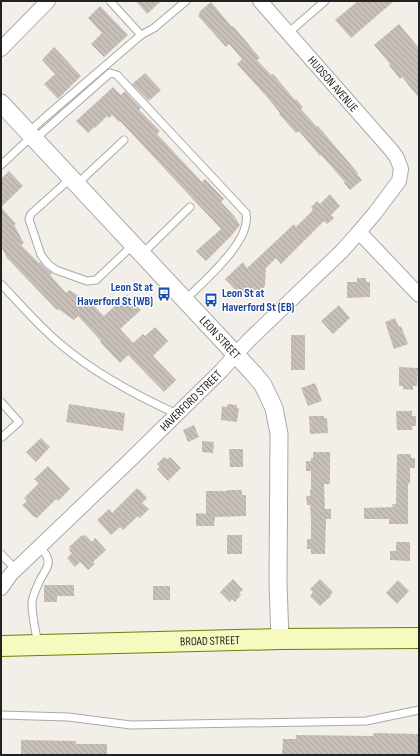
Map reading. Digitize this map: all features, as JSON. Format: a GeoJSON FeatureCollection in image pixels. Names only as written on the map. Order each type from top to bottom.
{"type":"FeatureCollection","features":[{"type":"Feature","properties":{"kind":"main road","name":"BROAD STREET"},"geometry":{"type":"LineString","coordinates":[[1,646],[280,639],[419,638]]}},
{"type":"Feature","properties":{"kind":"street"},"geometry":{"type":"LineString","coordinates":[[1,48],[48,1]]}},
{"type":"Feature","properties":{"kind":"street","name":"HUDSON AVENUE"},"geometry":{"type":"LineString","coordinates":[[260,1],[392,151],[397,158],[401,169]]}},
{"type":"Feature","properties":{"kind":"street","name":"LEON STREET"},"geometry":{"type":"LineString","coordinates":[[1,103],[263,385],[274,408],[279,434],[278,583],[280,639]]}},
{"type":"Feature","properties":{"kind":"street","name":"HAVERFORD STREET"},"geometry":{"type":"LineString","coordinates":[[1,588],[11,574],[177,414],[221,371],[248,341],[341,252],[376,213],[398,181],[401,169]]}},
{"type":"Feature","properties":{"kind":"street"},"geometry":{"type":"LineString","coordinates":[[359,232],[419,295]]}},
{"type":"Feature","properties":{"kind":"lane"},"geometry":{"type":"LineString","coordinates":[[110,1],[141,34]]}},
{"type":"Feature","properties":{"kind":"lane"},"geometry":{"type":"LineString","coordinates":[[32,136],[42,120],[141,34],[154,28],[186,1]]}},
{"type":"Feature","properties":{"kind":"lane"},"geometry":{"type":"LineString","coordinates":[[288,33],[325,1]]}},
{"type":"Feature","properties":{"kind":"lane"},"geometry":{"type":"LineString","coordinates":[[1,165],[32,136],[110,73],[117,75],[246,213],[244,231],[237,244],[225,260],[184,300]]}},
{"type":"Feature","properties":{"kind":"lane"},"geometry":{"type":"LineString","coordinates":[[124,140],[31,214],[28,219],[41,255],[48,264],[56,270],[87,282],[96,280],[138,249],[190,207]]}},
{"type":"Feature","properties":{"kind":"lane"},"geometry":{"type":"LineString","coordinates":[[1,284],[59,343],[93,369],[128,390],[177,414]]}},
{"type":"Feature","properties":{"kind":"lane"},"geometry":{"type":"LineString","coordinates":[[1,402],[19,422],[1,438]]}},
{"type":"Feature","properties":{"kind":"lane"},"geometry":{"type":"LineString","coordinates":[[38,645],[32,604],[40,579],[49,561],[46,554],[39,547]]}},
{"type":"Feature","properties":{"kind":"lane"},"geometry":{"type":"LineString","coordinates":[[1,554],[16,570]]}},
{"type":"Feature","properties":{"kind":"lane"},"geometry":{"type":"LineString","coordinates":[[1,715],[68,717],[131,725],[366,721],[419,710]]}},
{"type":"Feature","properties":{"kind":"building"},"geometry":{"type":"Polygon","coordinates":[[[136,1],[161,1],[147,14],[136,1]]]}},
{"type":"Feature","properties":{"kind":"building"},"geometry":{"type":"Polygon","coordinates":[[[358,1],[394,1],[351,38],[335,20],[358,1]]]}},
{"type":"Feature","properties":{"kind":"building"},"geometry":{"type":"Polygon","coordinates":[[[211,2],[260,58],[257,60],[271,75],[273,74],[295,100],[296,99],[303,107],[301,109],[317,127],[318,126],[358,173],[357,174],[362,180],[350,190],[344,183],[345,182],[299,131],[296,133],[279,114],[280,113],[266,96],[237,64],[242,59],[229,44],[226,47],[198,16],[200,13],[199,12],[211,2]]]}},
{"type":"Feature","properties":{"kind":"building"},"geometry":{"type":"Polygon","coordinates":[[[100,6],[128,35],[104,57],[91,44],[102,33],[88,18],[100,6]]]}},
{"type":"Feature","properties":{"kind":"building"},"geometry":{"type":"Polygon","coordinates":[[[399,24],[419,48],[419,98],[402,77],[400,79],[374,45],[399,24]]]}},
{"type":"Feature","properties":{"kind":"building"},"geometry":{"type":"Polygon","coordinates":[[[54,47],[81,76],[58,99],[44,84],[55,74],[42,60],[54,47]]]}},
{"type":"Feature","properties":{"kind":"building"},"geometry":{"type":"Polygon","coordinates":[[[145,73],[161,90],[149,101],[132,84],[145,73]]]}},
{"type":"Feature","properties":{"kind":"building"},"geometry":{"type":"Polygon","coordinates":[[[113,87],[121,95],[125,91],[141,108],[139,110],[160,131],[157,134],[202,182],[205,179],[224,199],[221,202],[240,225],[206,261],[196,251],[221,229],[120,121],[119,122],[112,115],[109,118],[107,116],[88,133],[76,121],[113,87]]]}},
{"type":"Feature","properties":{"kind":"building"},"geometry":{"type":"Polygon","coordinates":[[[9,171],[23,186],[1,207],[1,179],[9,171]]]}},
{"type":"Feature","properties":{"kind":"building"},"geometry":{"type":"Polygon","coordinates":[[[330,194],[340,206],[331,215],[334,218],[327,224],[324,221],[281,264],[276,258],[266,268],[265,286],[252,299],[245,292],[240,294],[225,279],[243,262],[247,268],[294,224],[296,227],[313,210],[311,207],[317,201],[320,204],[330,194]]]}},
{"type":"Feature","properties":{"kind":"building"},"geometry":{"type":"Polygon","coordinates":[[[1,207],[16,224],[14,225],[24,243],[21,245],[39,263],[40,262],[52,273],[50,275],[66,293],[69,290],[91,303],[104,316],[127,295],[141,310],[120,329],[133,343],[143,334],[145,336],[155,327],[168,341],[153,356],[176,380],[164,392],[128,355],[120,363],[78,316],[74,320],[58,309],[57,310],[7,258],[1,246],[1,207]]]}},
{"type":"Feature","properties":{"kind":"building"},"geometry":{"type":"Polygon","coordinates":[[[357,278],[366,278],[366,282],[370,282],[370,297],[347,298],[347,282],[357,282],[357,278]]]}},
{"type":"Feature","properties":{"kind":"building"},"geometry":{"type":"Polygon","coordinates":[[[339,305],[350,318],[333,334],[321,321],[339,305]]]}},
{"type":"Feature","properties":{"kind":"building"},"geometry":{"type":"Polygon","coordinates":[[[395,318],[399,327],[401,326],[408,344],[394,349],[385,322],[395,318]]]}},
{"type":"Feature","properties":{"kind":"building"},"geometry":{"type":"Polygon","coordinates":[[[291,335],[305,335],[305,370],[291,370],[291,335]]]}},
{"type":"Feature","properties":{"kind":"building"},"geometry":{"type":"Polygon","coordinates":[[[399,367],[418,368],[417,386],[413,386],[413,390],[403,389],[403,386],[399,386],[399,367]]]}},
{"type":"Feature","properties":{"kind":"building"},"geometry":{"type":"Polygon","coordinates":[[[315,383],[322,401],[308,406],[301,388],[315,383]]]}},
{"type":"Feature","properties":{"kind":"building"},"geometry":{"type":"Polygon","coordinates":[[[69,404],[125,413],[123,431],[66,422],[69,404]]]}},
{"type":"Feature","properties":{"kind":"building"},"geometry":{"type":"Polygon","coordinates":[[[228,404],[237,405],[237,408],[239,408],[237,422],[221,420],[222,406],[227,407],[228,404]]]}},
{"type":"Feature","properties":{"kind":"building"},"geometry":{"type":"Polygon","coordinates":[[[396,411],[412,411],[412,416],[416,416],[416,426],[412,426],[412,430],[397,430],[396,411]]]}},
{"type":"Feature","properties":{"kind":"building"},"geometry":{"type":"Polygon","coordinates":[[[309,416],[324,416],[324,418],[327,418],[328,433],[310,434],[309,416]]]}},
{"type":"Feature","properties":{"kind":"building"},"geometry":{"type":"Polygon","coordinates":[[[194,425],[199,437],[188,442],[183,430],[194,425]]]}},
{"type":"Feature","properties":{"kind":"building"},"geometry":{"type":"Polygon","coordinates":[[[41,438],[50,447],[36,462],[26,452],[41,438]]]}},
{"type":"Feature","properties":{"kind":"building"},"geometry":{"type":"Polygon","coordinates":[[[202,441],[214,442],[213,453],[202,452],[202,441]]]}},
{"type":"Feature","properties":{"kind":"building"},"geometry":{"type":"Polygon","coordinates":[[[229,449],[243,449],[243,467],[230,467],[229,449]]]}},
{"type":"Feature","properties":{"kind":"building"},"geometry":{"type":"Polygon","coordinates":[[[313,452],[330,452],[330,484],[324,484],[325,509],[331,509],[331,519],[326,519],[325,554],[311,554],[311,549],[307,549],[307,539],[311,539],[311,519],[310,505],[307,505],[306,496],[310,496],[311,471],[306,471],[306,461],[311,461],[311,458],[313,458],[313,452]]]}},
{"type":"Feature","properties":{"kind":"building"},"geometry":{"type":"Polygon","coordinates":[[[397,454],[411,454],[411,458],[415,458],[415,468],[410,468],[410,484],[408,483],[408,524],[389,524],[389,519],[364,519],[364,508],[393,507],[392,504],[396,504],[397,454]]]}},
{"type":"Feature","properties":{"kind":"building"},"geometry":{"type":"Polygon","coordinates":[[[164,457],[167,459],[170,457],[181,468],[168,481],[157,469],[160,466],[157,464],[164,457]]]}},
{"type":"Feature","properties":{"kind":"building"},"geometry":{"type":"Polygon","coordinates":[[[48,466],[70,489],[58,501],[56,499],[37,518],[34,517],[22,505],[27,501],[24,498],[39,483],[34,479],[48,466]]]}},
{"type":"Feature","properties":{"kind":"building"},"geometry":{"type":"Polygon","coordinates":[[[137,488],[147,498],[142,503],[149,509],[140,518],[138,516],[123,530],[120,527],[111,535],[97,520],[109,509],[112,513],[137,488]]]}},
{"type":"Feature","properties":{"kind":"building"},"geometry":{"type":"Polygon","coordinates":[[[242,490],[242,495],[246,495],[246,516],[215,517],[214,526],[196,526],[196,513],[206,514],[206,491],[242,490]]]}},
{"type":"Feature","properties":{"kind":"building"},"geometry":{"type":"Polygon","coordinates":[[[82,535],[85,535],[92,542],[95,538],[106,550],[93,562],[95,564],[88,570],[80,562],[75,567],[67,558],[72,553],[69,550],[69,547],[82,535]]]}},
{"type":"Feature","properties":{"kind":"building"},"geometry":{"type":"Polygon","coordinates":[[[227,535],[242,535],[242,554],[227,554],[227,535]]]}},
{"type":"Feature","properties":{"kind":"building"},"geometry":{"type":"Polygon","coordinates":[[[396,542],[410,542],[410,561],[390,560],[390,551],[396,551],[396,542]]]}},
{"type":"Feature","properties":{"kind":"building"},"geometry":{"type":"Polygon","coordinates":[[[233,579],[243,590],[239,593],[241,595],[235,602],[232,599],[230,602],[220,592],[233,579]]]}},
{"type":"Feature","properties":{"kind":"building"},"geometry":{"type":"Polygon","coordinates":[[[320,579],[333,592],[330,595],[331,596],[320,606],[310,596],[313,592],[310,589],[320,579]]]}},
{"type":"Feature","properties":{"kind":"building"},"geometry":{"type":"Polygon","coordinates":[[[398,580],[409,591],[397,604],[386,593],[398,580]]]}},
{"type":"Feature","properties":{"kind":"building"},"geometry":{"type":"Polygon","coordinates":[[[44,585],[74,585],[74,596],[57,596],[57,602],[44,602],[44,585]]]}},
{"type":"Feature","properties":{"kind":"building"},"geometry":{"type":"Polygon","coordinates":[[[153,586],[170,586],[170,600],[153,600],[153,586]]]}},
{"type":"Feature","properties":{"kind":"building"},"geometry":{"type":"Polygon","coordinates":[[[374,733],[419,734],[419,755],[282,755],[283,739],[296,739],[296,735],[373,736],[374,733]]]}},
{"type":"Feature","properties":{"kind":"building"},"geometry":{"type":"Polygon","coordinates":[[[21,740],[76,741],[76,744],[107,744],[107,755],[21,755],[21,740]]]}},
{"type":"Feature","properties":{"kind":"place","name":"Leon St at Haverford St (WB)"},"geometry":{"type":"Point","coordinates":[164,294]}},
{"type":"Feature","properties":{"kind":"place","name":"Leon St at Haverford St (EB)"},"geometry":{"type":"Point","coordinates":[211,300]}}]}
